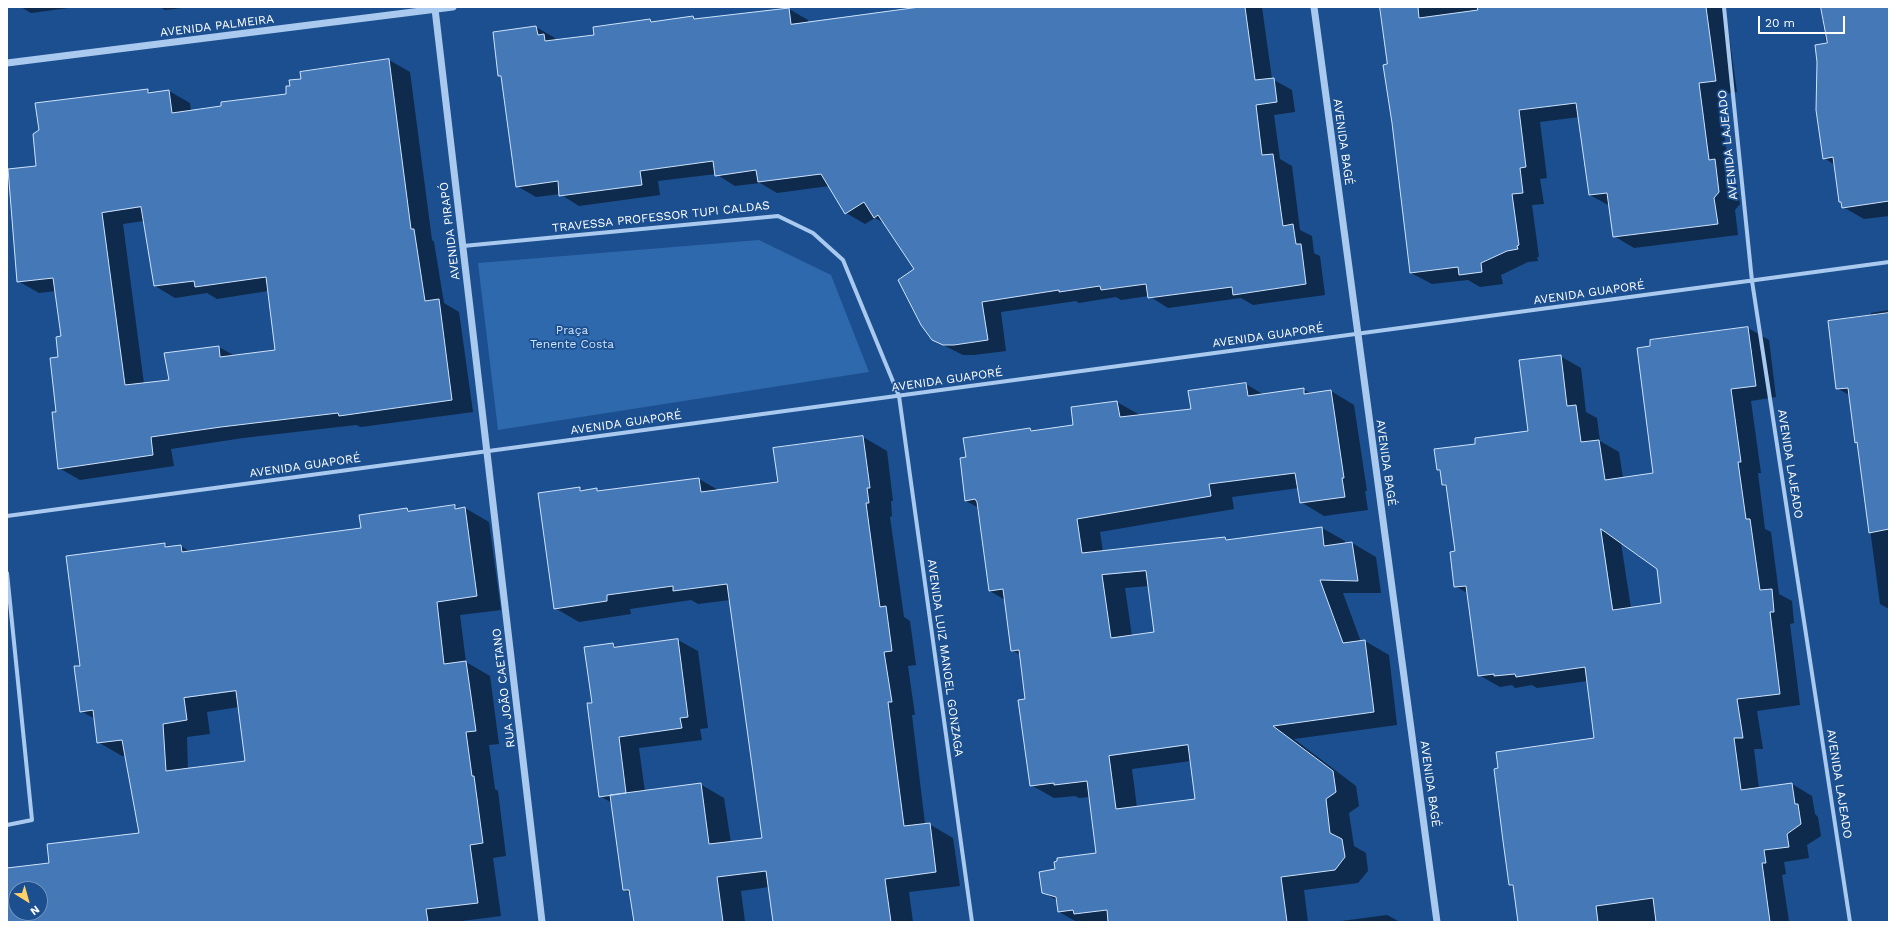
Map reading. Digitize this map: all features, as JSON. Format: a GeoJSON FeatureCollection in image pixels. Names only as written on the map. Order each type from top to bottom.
{"type":"FeatureCollection","features":[{"type":"Feature","properties":{"kind":"street","name":"AVENIDA PALMEIRA"},"geometry":{"type":"LineString","coordinates":[[7,63],[435,8],[453,7]]}},
{"type":"Feature","properties":{"kind":"street","name":"AVENIDA BAGÉ"},"geometry":{"type":"LineString","coordinates":[[1314,7],[1437,922]]}},
{"type":"Feature","properties":{"kind":"street","name":"AVENIDA LAJEADO"},"geometry":{"type":"LineString","coordinates":[[1724,7],[1752,281],[1850,922]]}},
{"type":"Feature","properties":{"kind":"street","name":"AVENIDA PIRAPÓ"},"geometry":{"type":"LineString","coordinates":[[435,8],[488,451]]}},
{"type":"Feature","properties":{"kind":"street","name":"TRAVESSA PROFESSOR TUPI CALDAS"},"geometry":{"type":"LineString","coordinates":[[463,246],[778,216],[813,233],[843,260],[899,396]]}},
{"type":"Feature","properties":{"kind":"street","name":"AVENIDA GUAPORÉ"},"geometry":{"type":"LineString","coordinates":[[7,516],[1889,262]]}},
{"type":"Feature","properties":{"kind":"street","name":"AVENIDA LUIZ MANOEL GONZAGA"},"geometry":{"type":"LineString","coordinates":[[899,396],[972,922]]}},
{"type":"Feature","properties":{"kind":"street","name":"RUA JOÃO CAETANO"},"geometry":{"type":"LineString","coordinates":[[488,451],[542,922]]}},
{"type":"Feature","properties":{"kind":"street"},"geometry":{"type":"LineString","coordinates":[[7,573],[32,820],[7,825]]}},
{"type":"Feature","properties":{"kind":"green space","name":"Praça Tenente Costa"},"geometry":{"type":"Polygon","coordinates":[[[759,240],[831,275],[869,372],[498,430],[478,263],[759,240]]]}},
{"type":"Feature","properties":{"kind":"building"},"geometry":{"type":"Polygon","coordinates":[[[920,7],[1245,7],[1255,80],[1274,78],[1277,102],[1256,105],[1262,155],[1273,154],[1283,226],[1293,224],[1296,244],[1301,244],[1306,284],[1233,295],[1232,287],[1148,298],[1146,284],[1101,290],[1100,286],[1059,292],[1059,290],[982,302],[988,340],[954,345],[943,345],[932,340],[921,325],[898,280],[914,269],[878,215],[874,218],[864,202],[845,214],[821,174],[758,182],[756,170],[715,176],[713,161],[640,171],[642,185],[559,196],[558,181],[516,187],[501,76],[498,76],[493,32],[536,26],[538,35],[544,34],[545,41],[594,35],[593,27],[650,19],[651,22],[693,16],[694,19],[789,8],[791,24],[920,7]]]}},
{"type":"Feature","properties":{"kind":"building"},"geometry":{"type":"Polygon","coordinates":[[[1380,7],[1418,7],[1419,18],[1478,10],[1477,7],[1706,7],[1716,81],[1699,83],[1709,160],[1715,159],[1719,192],[1714,198],[1718,224],[1613,237],[1607,193],[1589,195],[1576,103],[1519,110],[1526,167],[1520,168],[1523,193],[1512,194],[1519,245],[1517,246],[1518,249],[1507,251],[1481,263],[1482,272],[1459,275],[1458,267],[1410,273],[1392,123],[1383,65],[1387,64],[1380,7]]]}},
{"type":"Feature","properties":{"kind":"building"},"geometry":{"type":"Polygon","coordinates":[[[1821,7],[1889,7],[1889,201],[1842,208],[1841,202],[1839,202],[1833,157],[1823,159],[1816,110],[1817,62],[1815,45],[1827,43],[1821,7]]]}},
{"type":"Feature","properties":{"kind":"building"},"geometry":{"type":"Polygon","coordinates":[[[389,59],[411,229],[414,229],[425,301],[439,299],[452,400],[339,416],[338,413],[151,437],[153,455],[58,469],[52,412],[56,412],[50,358],[58,357],[56,337],[61,336],[53,278],[17,282],[8,169],[36,166],[33,134],[39,130],[35,103],[148,89],[148,93],[169,90],[172,113],[221,106],[221,102],[286,94],[286,86],[290,86],[289,80],[301,79],[300,72],[389,59]],[[141,207],[102,213],[125,385],[169,380],[164,353],[219,346],[220,357],[275,350],[266,277],[195,287],[194,281],[154,286],[141,207]]]}},
{"type":"Feature","properties":{"kind":"building"},"geometry":{"type":"Polygon","coordinates":[[[1889,313],[1889,529],[1869,533],[1848,388],[1836,389],[1828,321],[1889,313]]]}},
{"type":"Feature","properties":{"kind":"building"},"geometry":{"type":"Polygon","coordinates":[[[1748,327],[1756,386],[1731,389],[1741,462],[1738,462],[1746,519],[1750,519],[1760,590],[1772,589],[1774,612],[1770,612],[1780,694],[1737,699],[1743,738],[1734,738],[1741,790],[1792,783],[1795,804],[1798,804],[1801,824],[1787,834],[1789,847],[1764,850],[1766,863],[1762,863],[1770,922],[1656,922],[1653,898],[1596,906],[1598,922],[1518,922],[1513,885],[1509,885],[1503,841],[1494,769],[1498,768],[1496,752],[1594,738],[1585,667],[1516,677],[1515,674],[1478,676],[1466,586],[1454,587],[1450,552],[1455,551],[1446,485],[1442,485],[1440,470],[1437,470],[1434,449],[1475,444],[1475,438],[1528,431],[1519,360],[1561,355],[1567,406],[1576,405],[1581,442],[1599,440],[1605,480],[1653,473],[1637,348],[1650,346],[1650,340],[1748,327]],[[1601,529],[1613,610],[1661,603],[1657,569],[1601,529]]]}},
{"type":"Feature","properties":{"kind":"building"},"geometry":{"type":"Polygon","coordinates":[[[1246,383],[1248,396],[1304,388],[1304,394],[1331,390],[1344,478],[1342,478],[1345,497],[1300,503],[1295,473],[1209,484],[1211,496],[1077,519],[1082,553],[1225,537],[1226,540],[1322,527],[1324,546],[1352,542],[1358,581],[1320,580],[1343,643],[1365,640],[1374,712],[1273,726],[1333,771],[1336,792],[1326,799],[1330,833],[1342,839],[1345,857],[1335,870],[1281,877],[1287,922],[1108,922],[1107,910],[1074,914],[1073,910],[1058,912],[1056,897],[1042,893],[1039,872],[1055,869],[1054,862],[1057,861],[1057,858],[1096,853],[1087,781],[1030,786],[1018,700],[1025,699],[1019,650],[1011,651],[1003,589],[989,591],[977,502],[975,499],[965,501],[960,458],[966,457],[963,438],[1030,428],[1031,431],[1073,425],[1071,407],[1117,401],[1120,417],[1191,409],[1188,391],[1246,383]],[[1146,571],[1102,575],[1111,638],[1154,632],[1146,571]],[[1188,745],[1109,756],[1116,809],[1195,799],[1188,745]]]}},
{"type":"Feature","properties":{"kind":"building"},"geometry":{"type":"Polygon","coordinates":[[[863,436],[870,488],[867,488],[869,503],[866,503],[880,607],[886,606],[892,651],[884,652],[892,702],[888,702],[904,826],[930,823],[936,872],[885,879],[891,922],[773,922],[766,871],[717,877],[723,922],[634,922],[629,890],[623,890],[610,795],[701,783],[709,844],[762,838],[727,584],[673,591],[673,586],[607,595],[607,601],[554,609],[538,493],[580,487],[580,491],[597,488],[597,491],[699,478],[701,492],[778,482],[773,448],[863,436]]]}},
{"type":"Feature","properties":{"kind":"building"},"geometry":{"type":"Polygon","coordinates":[[[455,505],[455,509],[465,507],[477,596],[437,602],[444,664],[466,661],[476,731],[466,732],[472,776],[474,776],[483,843],[470,845],[478,903],[426,909],[428,922],[7,922],[7,868],[49,863],[47,844],[139,833],[122,740],[97,743],[93,710],[80,712],[74,666],[80,666],[66,556],[165,543],[165,547],[181,545],[182,552],[361,528],[359,515],[407,508],[408,511],[455,505]],[[236,691],[184,698],[187,720],[163,724],[166,771],[245,761],[236,691]]]}},
{"type":"Feature","properties":{"kind":"building"},"geometry":{"type":"Polygon","coordinates":[[[678,639],[688,717],[680,718],[682,728],[619,737],[626,793],[599,797],[587,703],[592,703],[584,647],[613,643],[614,647],[678,639]]]}}]}
